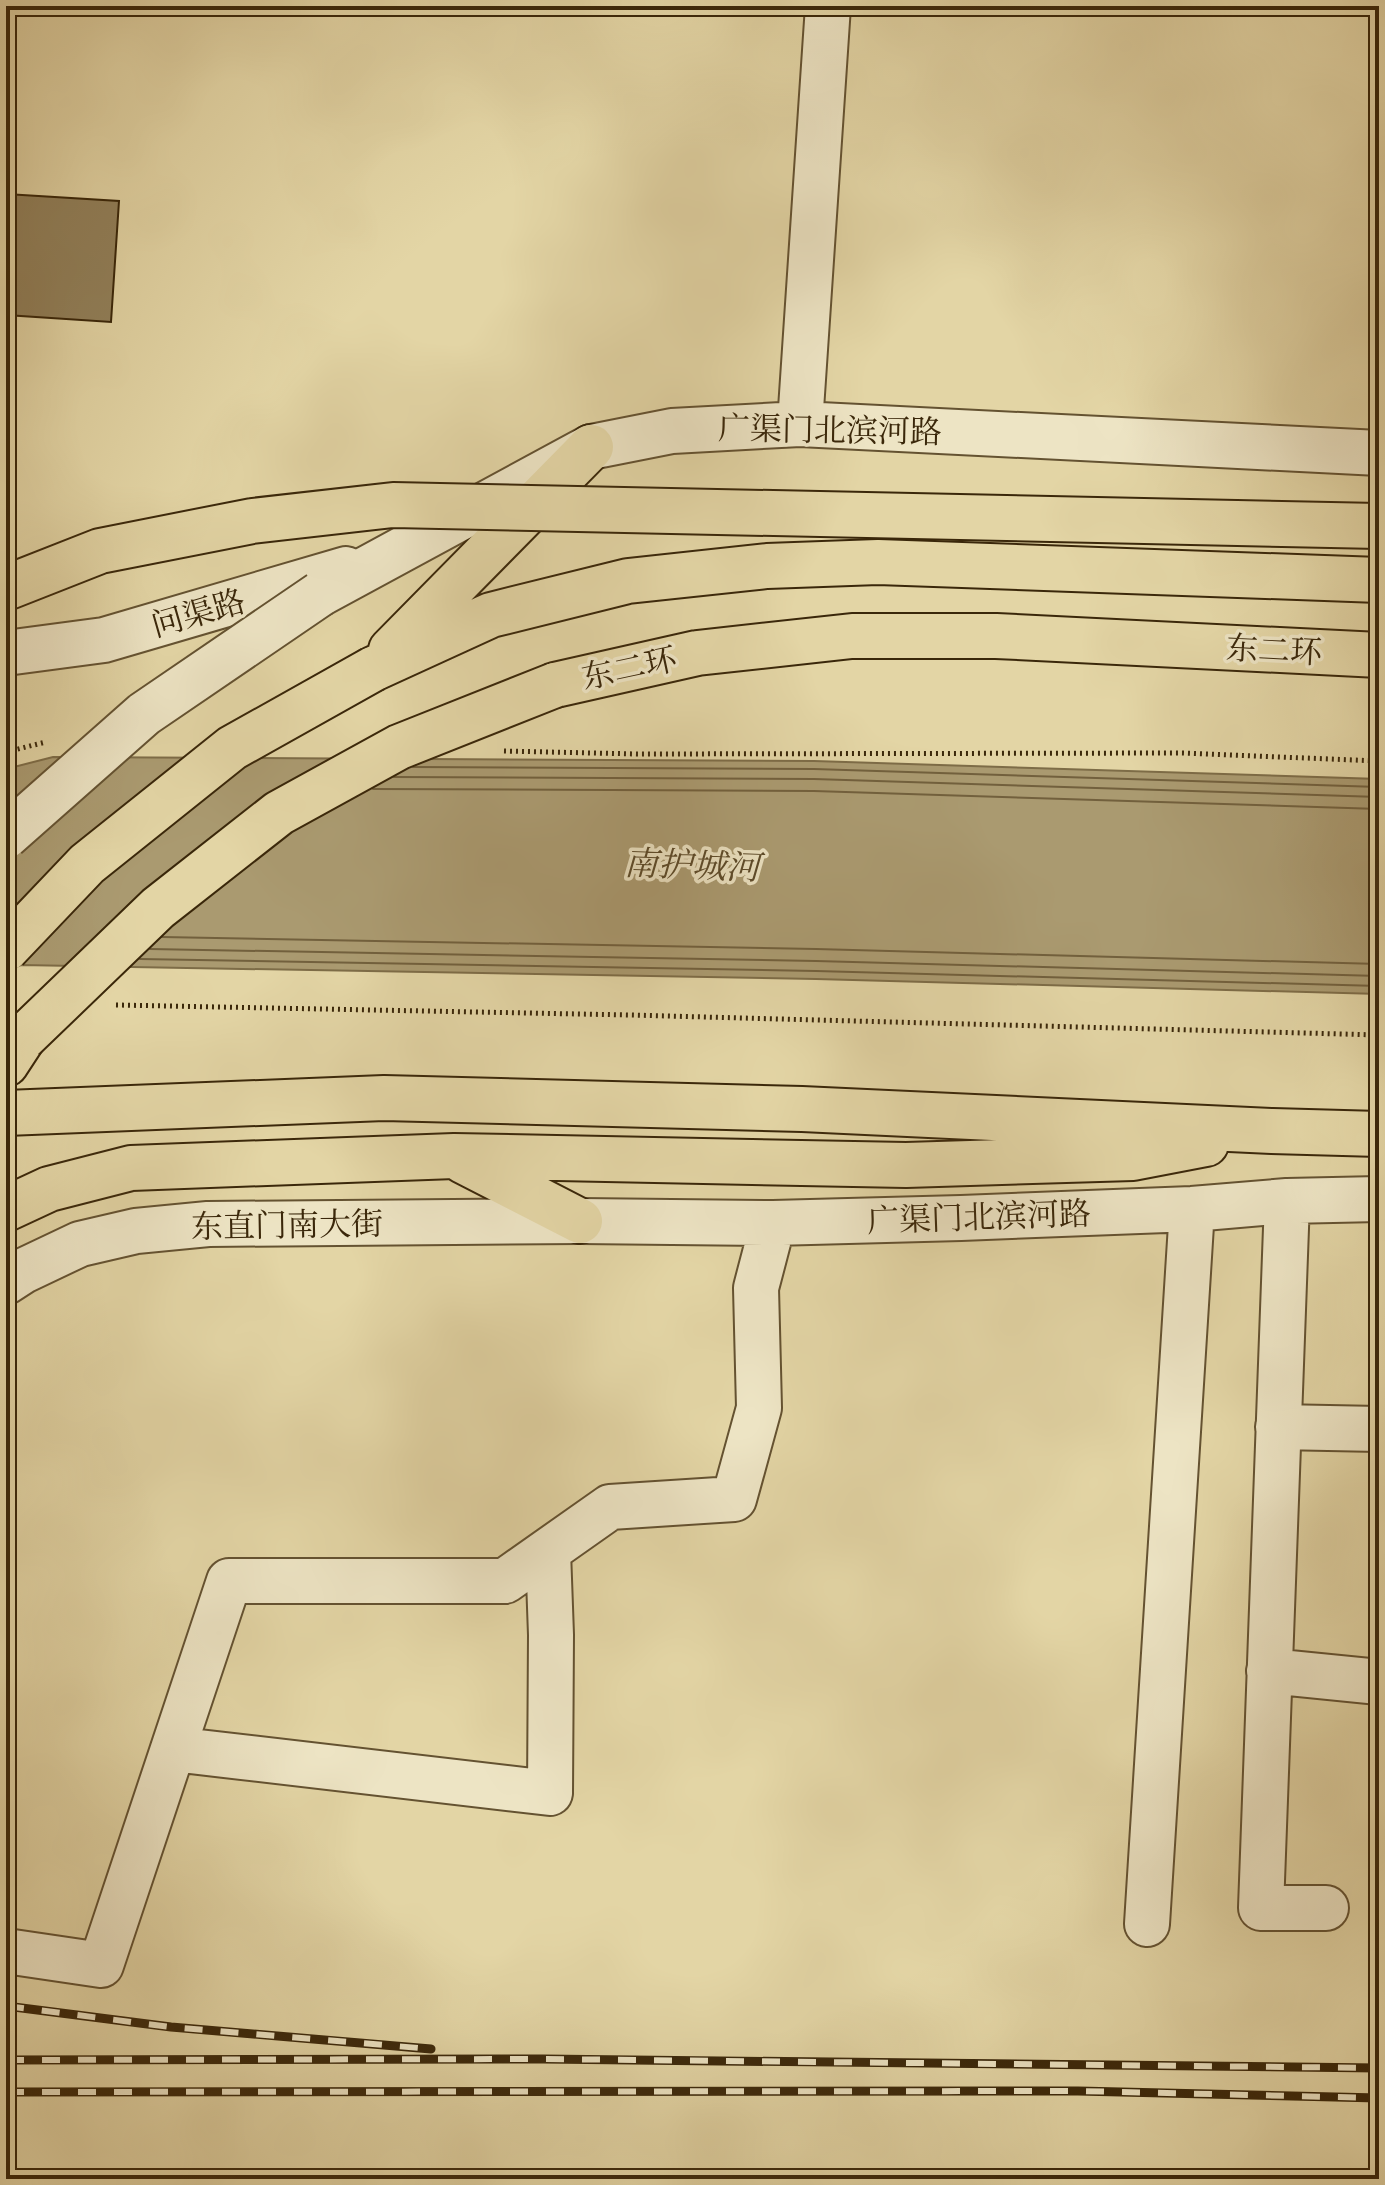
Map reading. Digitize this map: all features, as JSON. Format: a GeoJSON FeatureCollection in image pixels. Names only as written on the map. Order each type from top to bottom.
{"type":"FeatureCollection","features":[{"type":"Feature","properties":{"kind":"highway"},"geometry":{"type":"LineString","coordinates":[[373,669],[591,447]]}},
{"type":"Feature","properties":{"kind":"highway"},"geometry":{"type":"LineString","coordinates":[[6,588],[100,551],[252,521],[393,505],[1379,526]]}},
{"type":"Feature","properties":{"kind":"highway"},"geometry":{"type":"LineString","coordinates":[[6,949],[87,864],[232,748],[373,669],[491,615],[628,581],[767,566],[878,562],[1379,580]]}},
{"type":"Feature","properties":{"kind":"highway","name":"东二环"},"geometry":{"type":"LineString","coordinates":[[6,1064],[23,1038],[158,908],[279,813],[399,747],[555,685],[697,653],[852,636],[996,636],[1379,655]]}},
{"type":"Feature","properties":{"kind":"highway"},"geometry":{"type":"LineString","coordinates":[[6,1113],[384,1098],[802,1109],[1379,1134]]}},
{"type":"Feature","properties":{"kind":"highway"},"geometry":{"type":"LineString","coordinates":[[6,1209],[49,1189],[131,1168],[454,1156],[906,1165],[1103,1159],[1133,1158],[1272,1131]]}},
{"type":"Feature","properties":{"kind":"highway"},"geometry":{"type":"LineString","coordinates":[[454,1156],[580,1221]]}},
{"type":"Feature","properties":{"kind":"street"},"geometry":{"type":"LineString","coordinates":[[800,424],[828,6]]}},
{"type":"Feature","properties":{"kind":"street","name":"广渠门北滨河路"},"geometry":{"type":"LineString","coordinates":[[6,836],[144,714],[320,594],[591,447],[672,431],[800,424],[1379,453]]}},
{"type":"Feature","properties":{"kind":"street","name":"问渠路"},"geometry":{"type":"LineString","coordinates":[[6,653],[104,640],[387,557]]}},
{"type":"Feature","properties":{"kind":"street","name":"广渠门北滨河路"},"geometry":{"type":"LineString","coordinates":[[580,1221],[773,1223],[1192,1209],[1287,1201],[1379,1199]]}},
{"type":"Feature","properties":{"kind":"street"},"geometry":{"type":"LineString","coordinates":[[1287,1201],[1261,1908],[1326,1908]]}},
{"type":"Feature","properties":{"kind":"street"},"geometry":{"type":"LineString","coordinates":[[1147,1924],[1192,1209]]}},
{"type":"Feature","properties":{"kind":"street","name":"东直门南大街"},"geometry":{"type":"LineString","coordinates":[[6,1282],[80,1244],[136,1231],[208,1224],[580,1221]]}},
{"type":"Feature","properties":{"kind":"street"},"geometry":{"type":"LineString","coordinates":[[6,1951],[101,1965],[229,1581],[505,1581],[610,1507],[734,1499],[759,1408],[756,1288],[773,1223]]}},
{"type":"Feature","properties":{"kind":"street"},"geometry":{"type":"LineString","coordinates":[[1278,1427],[1379,1429]]}},
{"type":"Feature","properties":{"kind":"street"},"geometry":{"type":"LineString","coordinates":[[173,1749],[550,1793],[548,1551]]}},
{"type":"Feature","properties":{"kind":"street"},"geometry":{"type":"LineString","coordinates":[[1269,1671],[1379,1682]]}},
{"type":"Feature","properties":{"kind":"path"},"geometry":{"type":"LineString","coordinates":[[6,752],[48,742]]}},
{"type":"Feature","properties":{"kind":"path"},"geometry":{"type":"LineString","coordinates":[[494,751],[637,754],[1182,753],[1379,761]]}},
{"type":"Feature","properties":{"kind":"path"},"geometry":{"type":"LineString","coordinates":[[116,1005],[1379,1035]]}},
{"type":"Feature","properties":{"kind":"water","name":"南护城河"},"geometry":{"type":"Polygon","coordinates":[[[53,757],[814,761],[1379,779],[1379,994],[816,979],[21,965],[6,971],[6,769],[53,757]]]}},
{"type":"Feature","properties":{"kind":"building"},"geometry":{"type":"Polygon","coordinates":[[[6,194],[119,201],[111,322],[6,315],[6,194]]]}},
{"type":"Feature","properties":{"kind":"railway"},"geometry":{"type":"LineString","coordinates":[[6,2006],[171,2027],[431,2049]]}},
{"type":"Feature","properties":{"kind":"railway"},"geometry":{"type":"LineString","coordinates":[[6,2060],[543,2059],[1379,2068]]}},
{"type":"Feature","properties":{"kind":"railway"},"geometry":{"type":"LineString","coordinates":[[6,2092],[1078,2091],[1379,2098]]}}]}
